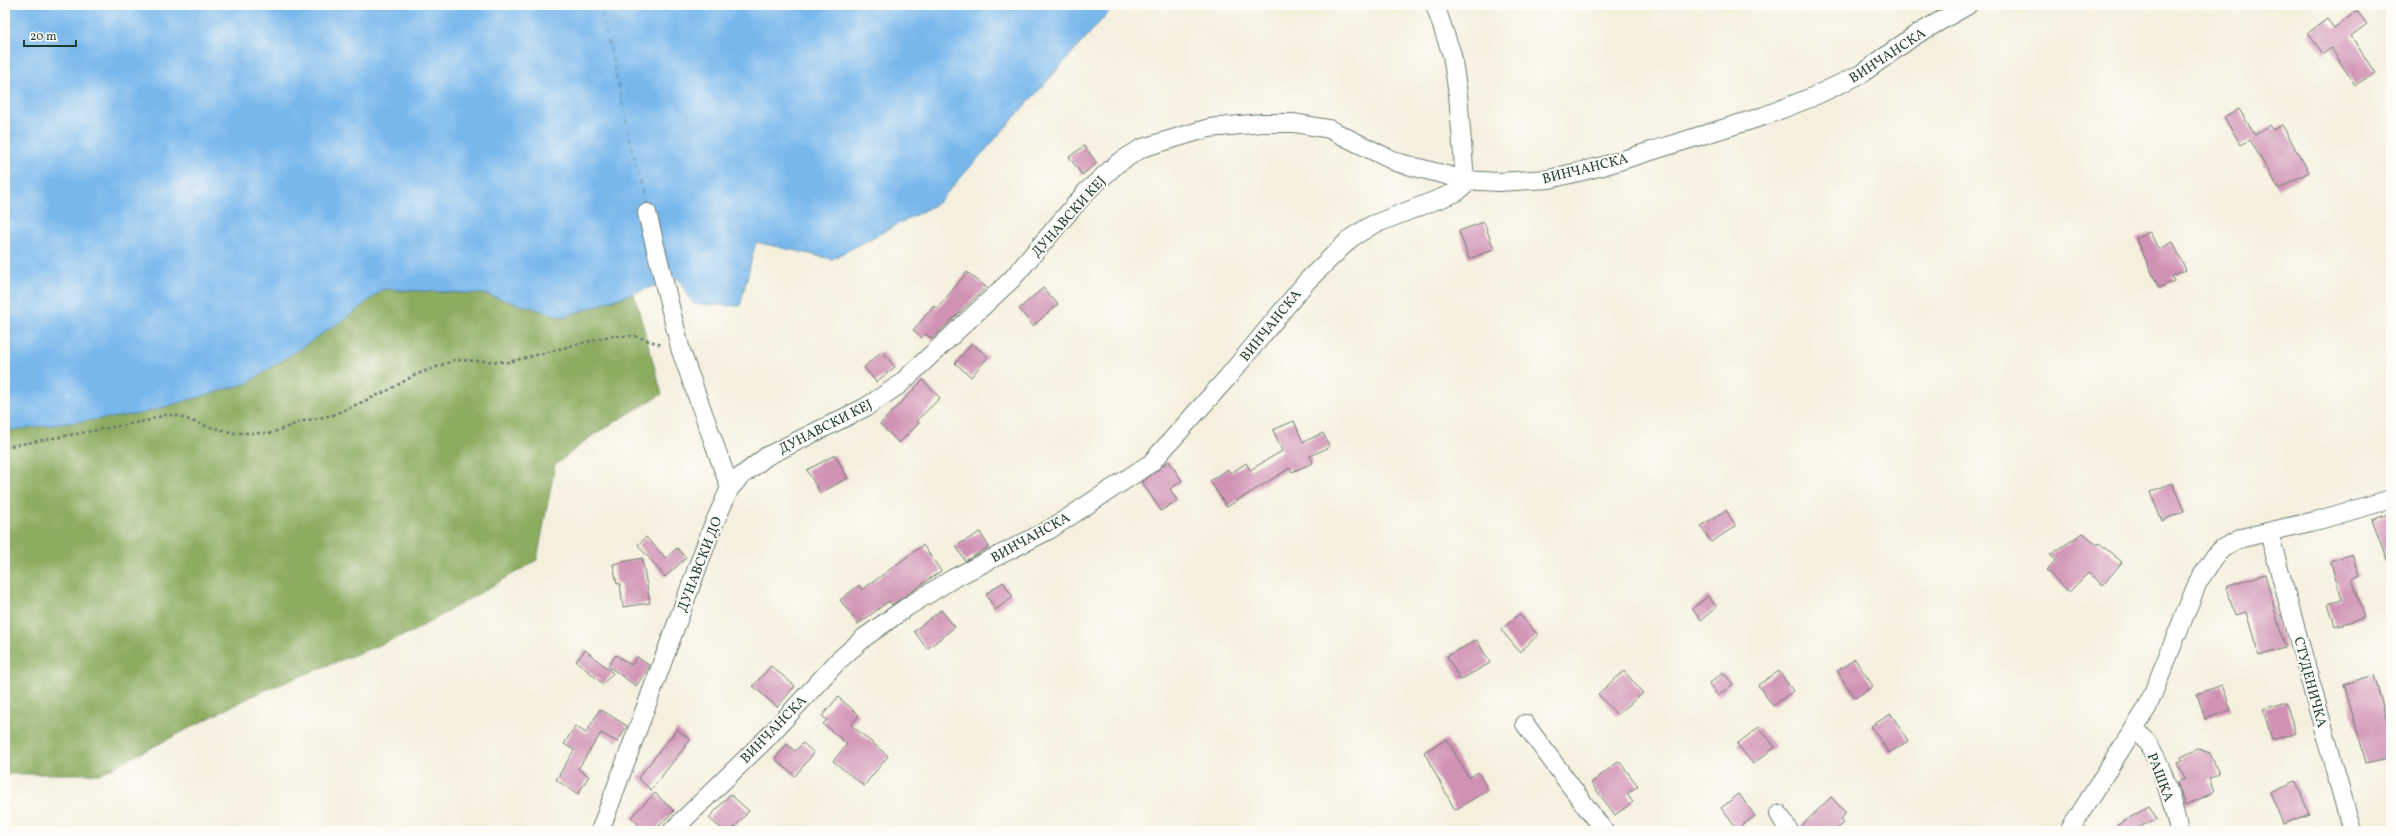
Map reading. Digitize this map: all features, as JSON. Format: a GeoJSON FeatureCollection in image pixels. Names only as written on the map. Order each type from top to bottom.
{"type":"FeatureCollection","features":[{"type":"Feature","properties":{"kind":"street"},"geometry":{"type":"LineString","coordinates":[[1435,5],[1452,55],[1458,94],[1465,180]]}},
{"type":"Feature","properties":{"kind":"street","name":"ВИНЧАНСКА"},"geometry":{"type":"LineString","coordinates":[[672,831],[768,737],[838,661],[865,637],[907,607],[954,578],[1049,530],[1151,463],[1227,378],[1307,281],[1351,238],[1372,225],[1457,192],[1464,186],[1465,180],[1518,182],[1549,179],[1603,166],[1764,116],[1810,98],[1861,74],[1914,36],[1968,5]]}},
{"type":"Feature","properties":{"kind":"street","name":"ДУНАВСКИ КЕЈ"},"geometry":{"type":"LineString","coordinates":[[730,488],[740,477],[767,456],[866,407],[899,384],[1012,279],[1086,192],[1118,164],[1142,148],[1209,128],[1262,123],[1294,123],[1329,129],[1396,162],[1465,180]]}},
{"type":"Feature","properties":{"kind":"street"},"geometry":{"type":"LineString","coordinates":[[647,213],[681,351],[730,488]]}},
{"type":"Feature","properties":{"kind":"street","name":"ДУНАВСКИ ДО"},"geometry":{"type":"LineString","coordinates":[[600,831],[712,528],[730,488]]}},
{"type":"Feature","properties":{"kind":"street"},"geometry":{"type":"LineString","coordinates":[[2069,831],[2134,729],[2157,688],[2191,598],[2207,566],[2223,548],[2242,538],[2357,510],[2391,498]]}},
{"type":"Feature","properties":{"kind":"street","name":"СТУДЕНИЧКА"},"geometry":{"type":"LineString","coordinates":[[2269,532],[2352,831]]}},
{"type":"Feature","properties":{"kind":"street"},"geometry":{"type":"LineString","coordinates":[[1525,724],[1604,831]]}},
{"type":"Feature","properties":{"kind":"street","name":"РАШКА"},"geometry":{"type":"LineString","coordinates":[[2134,729],[2144,737],[2155,758],[2178,831]]}},
{"type":"Feature","properties":{"kind":"street"},"geometry":{"type":"LineString","coordinates":[[1779,814],[1790,831]]}},
{"type":"Feature","properties":{"kind":"path"},"geometry":{"type":"LineString","coordinates":[[5,448],[146,422],[164,415],[175,415],[206,426],[234,433],[271,433],[302,421],[333,415],[387,391],[415,375],[455,360],[509,362],[610,336],[635,336],[681,351]]}},
{"type":"Feature","properties":{"kind":"green space"},"geometry":{"type":"Polygon","coordinates":[[[383,289],[484,294],[563,317],[634,294],[662,394],[593,435],[555,465],[537,560],[414,631],[256,694],[100,774],[5,774],[5,429],[383,289]]]}},
{"type":"Feature","properties":{"kind":"water"},"geometry":{"type":"Polygon","coordinates":[[[5,5],[1115,5],[938,203],[832,259],[756,242],[740,306],[693,304],[678,278],[563,317],[484,294],[383,289],[352,314],[248,383],[140,414],[5,431],[5,5]]]}},
{"type":"Feature","properties":{"kind":"building"},"geometry":{"type":"Polygon","coordinates":[[[2357,11],[2367,24],[2351,36],[2375,73],[2355,85],[2331,48],[2323,54],[2308,33],[2327,19],[2334,28],[2357,11]]]}},
{"type":"Feature","properties":{"kind":"building"},"geometry":{"type":"Polygon","coordinates":[[[2239,109],[2255,135],[2270,125],[2273,130],[2282,125],[2309,172],[2279,189],[2250,140],[2241,145],[2224,118],[2239,109]]]}},
{"type":"Feature","properties":{"kind":"building"},"geometry":{"type":"Polygon","coordinates":[[[1084,146],[1097,163],[1082,175],[1069,157],[1084,146]]]}},
{"type":"Feature","properties":{"kind":"building"},"geometry":{"type":"Polygon","coordinates":[[[1484,222],[1494,249],[1469,259],[1459,231],[1484,222]]]}},
{"type":"Feature","properties":{"kind":"building"},"geometry":{"type":"Polygon","coordinates":[[[2150,232],[2158,249],[2173,242],[2186,270],[2172,276],[2174,281],[2159,288],[2136,238],[2150,232]]]}},
{"type":"Feature","properties":{"kind":"building"},"geometry":{"type":"Polygon","coordinates":[[[967,272],[986,287],[932,339],[926,334],[922,338],[913,330],[934,306],[937,309],[967,272]]]}},
{"type":"Feature","properties":{"kind":"building"},"geometry":{"type":"Polygon","coordinates":[[[1043,288],[1058,304],[1033,326],[1019,309],[1043,288]]]}},
{"type":"Feature","properties":{"kind":"building"},"geometry":{"type":"Polygon","coordinates":[[[972,343],[988,357],[971,377],[955,363],[972,343]]]}},
{"type":"Feature","properties":{"kind":"building"},"geometry":{"type":"Polygon","coordinates":[[[882,351],[895,367],[876,382],[864,367],[882,351]]]}},
{"type":"Feature","properties":{"kind":"building"},"geometry":{"type":"Polygon","coordinates":[[[923,380],[940,398],[917,420],[919,423],[899,443],[880,424],[923,380]]]}},
{"type":"Feature","properties":{"kind":"building"},"geometry":{"type":"Polygon","coordinates":[[[1294,421],[1303,442],[1323,433],[1330,447],[1310,456],[1313,463],[1292,472],[1290,468],[1227,507],[1210,481],[1228,469],[1231,473],[1246,463],[1250,470],[1282,451],[1273,430],[1294,421]]]}},
{"type":"Feature","properties":{"kind":"building"},"geometry":{"type":"Polygon","coordinates":[[[835,455],[848,478],[820,493],[807,470],[835,455]]]}},
{"type":"Feature","properties":{"kind":"building"},"geometry":{"type":"Polygon","coordinates":[[[1169,461],[1182,481],[1170,489],[1177,500],[1161,511],[1142,482],[1169,461]]]}},
{"type":"Feature","properties":{"kind":"building"},"geometry":{"type":"Polygon","coordinates":[[[2172,483],[2184,511],[2162,521],[2150,492],[2172,483]]]}},
{"type":"Feature","properties":{"kind":"building"},"geometry":{"type":"Polygon","coordinates":[[[1726,510],[1736,526],[1711,542],[1701,526],[1726,510]]]}},
{"type":"Feature","properties":{"kind":"building"},"geometry":{"type":"Polygon","coordinates":[[[2391,513],[2391,567],[2390,568],[2372,520],[2391,513]]]}},
{"type":"Feature","properties":{"kind":"building"},"geometry":{"type":"Polygon","coordinates":[[[980,532],[989,547],[965,561],[956,546],[980,532]]]}},
{"type":"Feature","properties":{"kind":"building"},"geometry":{"type":"Polygon","coordinates":[[[2083,533],[2098,545],[2099,543],[2122,562],[2103,585],[2088,573],[2069,592],[2046,570],[2056,560],[2050,555],[2083,533]]]}},
{"type":"Feature","properties":{"kind":"building"},"geometry":{"type":"Polygon","coordinates":[[[646,537],[666,558],[677,548],[686,558],[665,577],[638,545],[646,537]]]}},
{"type":"Feature","properties":{"kind":"building"},"geometry":{"type":"Polygon","coordinates":[[[923,545],[941,571],[892,605],[889,601],[858,624],[840,600],[859,585],[862,590],[923,545]]]}},
{"type":"Feature","properties":{"kind":"building"},"geometry":{"type":"Polygon","coordinates":[[[2352,554],[2359,576],[2352,578],[2364,618],[2335,626],[2328,603],[2342,599],[2330,561],[2352,554]]]}},
{"type":"Feature","properties":{"kind":"building"},"geometry":{"type":"Polygon","coordinates":[[[642,558],[650,603],[623,607],[620,583],[617,584],[613,564],[642,558]]]}},
{"type":"Feature","properties":{"kind":"building"},"geometry":{"type":"Polygon","coordinates":[[[2265,574],[2285,648],[2259,656],[2246,612],[2235,615],[2226,587],[2265,574]]]}},
{"type":"Feature","properties":{"kind":"building"},"geometry":{"type":"Polygon","coordinates":[[[1003,582],[1013,597],[995,610],[986,594],[1003,582]]]}},
{"type":"Feature","properties":{"kind":"building"},"geometry":{"type":"Polygon","coordinates":[[[1708,596],[1717,607],[1701,620],[1692,609],[1708,596]]]}},
{"type":"Feature","properties":{"kind":"building"},"geometry":{"type":"Polygon","coordinates":[[[941,610],[955,627],[927,649],[914,631],[941,610]]]}},
{"type":"Feature","properties":{"kind":"building"},"geometry":{"type":"Polygon","coordinates":[[[1519,614],[1538,635],[1520,652],[1501,630],[1519,614]]]}},
{"type":"Feature","properties":{"kind":"building"},"geometry":{"type":"Polygon","coordinates":[[[1477,640],[1490,663],[1460,680],[1447,656],[1477,640]]]}},
{"type":"Feature","properties":{"kind":"building"},"geometry":{"type":"Polygon","coordinates":[[[585,650],[613,673],[603,684],[576,661],[585,650]]]}},
{"type":"Feature","properties":{"kind":"building"},"geometry":{"type":"Polygon","coordinates":[[[616,655],[631,665],[637,657],[650,666],[636,686],[608,666],[616,655]]]}},
{"type":"Feature","properties":{"kind":"building"},"geometry":{"type":"Polygon","coordinates":[[[1855,659],[1873,686],[1855,698],[1837,671],[1855,659]]]}},
{"type":"Feature","properties":{"kind":"building"},"geometry":{"type":"Polygon","coordinates":[[[771,666],[795,686],[777,707],[753,686],[771,666]]]}},
{"type":"Feature","properties":{"kind":"building"},"geometry":{"type":"Polygon","coordinates":[[[1624,671],[1643,693],[1617,715],[1598,694],[1624,671]]]}},
{"type":"Feature","properties":{"kind":"building"},"geometry":{"type":"Polygon","coordinates":[[[1779,671],[1793,691],[1773,706],[1758,685],[1779,671]]]}},
{"type":"Feature","properties":{"kind":"building"},"geometry":{"type":"Polygon","coordinates":[[[1723,672],[1733,684],[1718,696],[1709,684],[1723,672]]]}},
{"type":"Feature","properties":{"kind":"building"},"geometry":{"type":"Polygon","coordinates":[[[2374,675],[2391,735],[2391,757],[2366,763],[2344,684],[2374,675]]]}},
{"type":"Feature","properties":{"kind":"building"},"geometry":{"type":"Polygon","coordinates":[[[2222,685],[2231,710],[2205,719],[2197,694],[2222,685]]]}},
{"type":"Feature","properties":{"kind":"building"},"geometry":{"type":"Polygon","coordinates":[[[838,697],[859,715],[851,725],[888,756],[864,786],[833,761],[847,744],[823,724],[827,720],[822,716],[838,697]]]}},
{"type":"Feature","properties":{"kind":"building"},"geometry":{"type":"Polygon","coordinates":[[[2286,702],[2295,733],[2272,740],[2263,709],[2286,702]]]}},
{"type":"Feature","properties":{"kind":"building"},"geometry":{"type":"Polygon","coordinates":[[[600,709],[627,726],[617,742],[601,733],[578,769],[589,776],[578,794],[556,780],[574,750],[564,744],[575,726],[586,733],[600,709]]]}},
{"type":"Feature","properties":{"kind":"building"},"geometry":{"type":"Polygon","coordinates":[[[1891,714],[1908,741],[1889,753],[1871,726],[1891,714]]]}},
{"type":"Feature","properties":{"kind":"building"},"geometry":{"type":"Polygon","coordinates":[[[1759,727],[1775,747],[1753,764],[1737,744],[1759,727]]]}},
{"type":"Feature","properties":{"kind":"building"},"geometry":{"type":"Polygon","coordinates":[[[677,729],[690,740],[651,790],[638,778],[677,729]]]}},
{"type":"Feature","properties":{"kind":"building"},"geometry":{"type":"Polygon","coordinates":[[[1447,739],[1469,778],[1478,772],[1488,790],[1455,810],[1424,752],[1447,739]]]}},
{"type":"Feature","properties":{"kind":"building"},"geometry":{"type":"Polygon","coordinates":[[[803,743],[814,753],[795,776],[775,759],[787,744],[795,751],[803,743]]]}},
{"type":"Feature","properties":{"kind":"building"},"geometry":{"type":"Polygon","coordinates":[[[2198,749],[2210,753],[2219,774],[2209,779],[2214,792],[2185,806],[2177,782],[2185,779],[2177,763],[2182,761],[2181,757],[2198,749]]]}},
{"type":"Feature","properties":{"kind":"building"},"geometry":{"type":"Polygon","coordinates":[[[1619,761],[1638,786],[1627,794],[1633,802],[1615,815],[1591,783],[1619,761]]]}},
{"type":"Feature","properties":{"kind":"building"},"geometry":{"type":"Polygon","coordinates":[[[2296,781],[2309,814],[2283,824],[2270,792],[2296,781]]]}},
{"type":"Feature","properties":{"kind":"building"},"geometry":{"type":"Polygon","coordinates":[[[655,793],[674,811],[654,831],[645,831],[631,817],[655,793]]]}},
{"type":"Feature","properties":{"kind":"building"},"geometry":{"type":"Polygon","coordinates":[[[730,794],[749,811],[731,831],[724,831],[709,818],[730,794]]]}},
{"type":"Feature","properties":{"kind":"building"},"geometry":{"type":"Polygon","coordinates":[[[1739,794],[1755,816],[1737,829],[1721,808],[1739,794]]]}},
{"type":"Feature","properties":{"kind":"building"},"geometry":{"type":"Polygon","coordinates":[[[1831,797],[1846,813],[1840,820],[1843,823],[1835,831],[1799,831],[1799,828],[1831,797]]]}},
{"type":"Feature","properties":{"kind":"building"},"geometry":{"type":"Polygon","coordinates":[[[2149,806],[2157,819],[2130,831],[2108,831],[2149,806]]]}},
{"type":"Feature","properties":{"kind":"ferry route"},"geometry":{"type":"LineString","coordinates":[[600,5],[645,205]]}}]}
